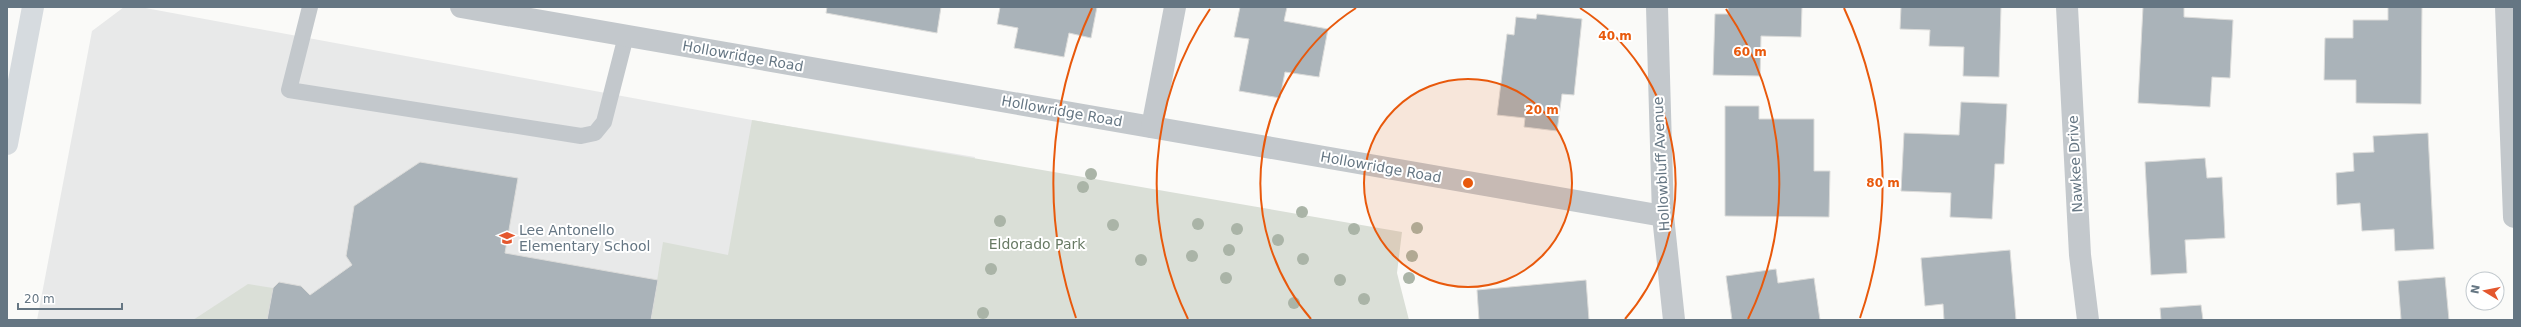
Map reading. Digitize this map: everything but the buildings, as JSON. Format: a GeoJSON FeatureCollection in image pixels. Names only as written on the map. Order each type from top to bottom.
{"type":"FeatureCollection","features":[{"type":"Feature","properties":{"kind":"main road"},"geometry":{"type":"LineString","coordinates":[[7,144],[33,7]]}},
{"type":"Feature","properties":{"kind":"street","name":"Hollowridge Road"},"geometry":{"type":"LineString","coordinates":[[461,7],[1663,216]]}},
{"type":"Feature","properties":{"kind":"street"},"geometry":{"type":"LineString","coordinates":[[1152,127],[1175,7]]}},
{"type":"Feature","properties":{"kind":"street","name":"Hollowbluff Avenue"},"geometry":{"type":"LineString","coordinates":[[1657,7],[1663,216],[1674,320]]}},
{"type":"Feature","properties":{"kind":"street","name":"Nawkee Drive"},"geometry":{"type":"LineString","coordinates":[[2067,7],[2080,255],[2088,320]]}},
{"type":"Feature","properties":{"kind":"street"},"geometry":{"type":"LineString","coordinates":[[2506,7],[2514,217]]}},
{"type":"Feature","properties":{"kind":"lane"},"geometry":{"type":"LineString","coordinates":[[310,7],[289,90],[581,136],[595,133],[604,122],[626,36]]}},
{"type":"Feature","properties":{"kind":"shaded area","name":"Lee Antonello Elementary School"},"geometry":{"type":"Polygon","coordinates":[[[124,7],[140,7],[752,120],[975,157],[947,320],[37,320],[92,31],[124,7]]]}},
{"type":"Feature","properties":{"kind":"green space","name":"Eldorado Park"},"geometry":{"type":"Polygon","coordinates":[[[752,120],[1402,232],[1397,273],[1409,320],[651,320],[663,242],[728,255],[752,120]]]}},
{"type":"Feature","properties":{"kind":"green space"},"geometry":{"type":"Polygon","coordinates":[[[248,284],[273,288],[267,320],[193,320],[248,284]]]}},
{"type":"Feature","properties":{"kind":"place","name":"Lee Antonello Elementary School"},"geometry":{"type":"Point","coordinates":[507,238]}}]}
